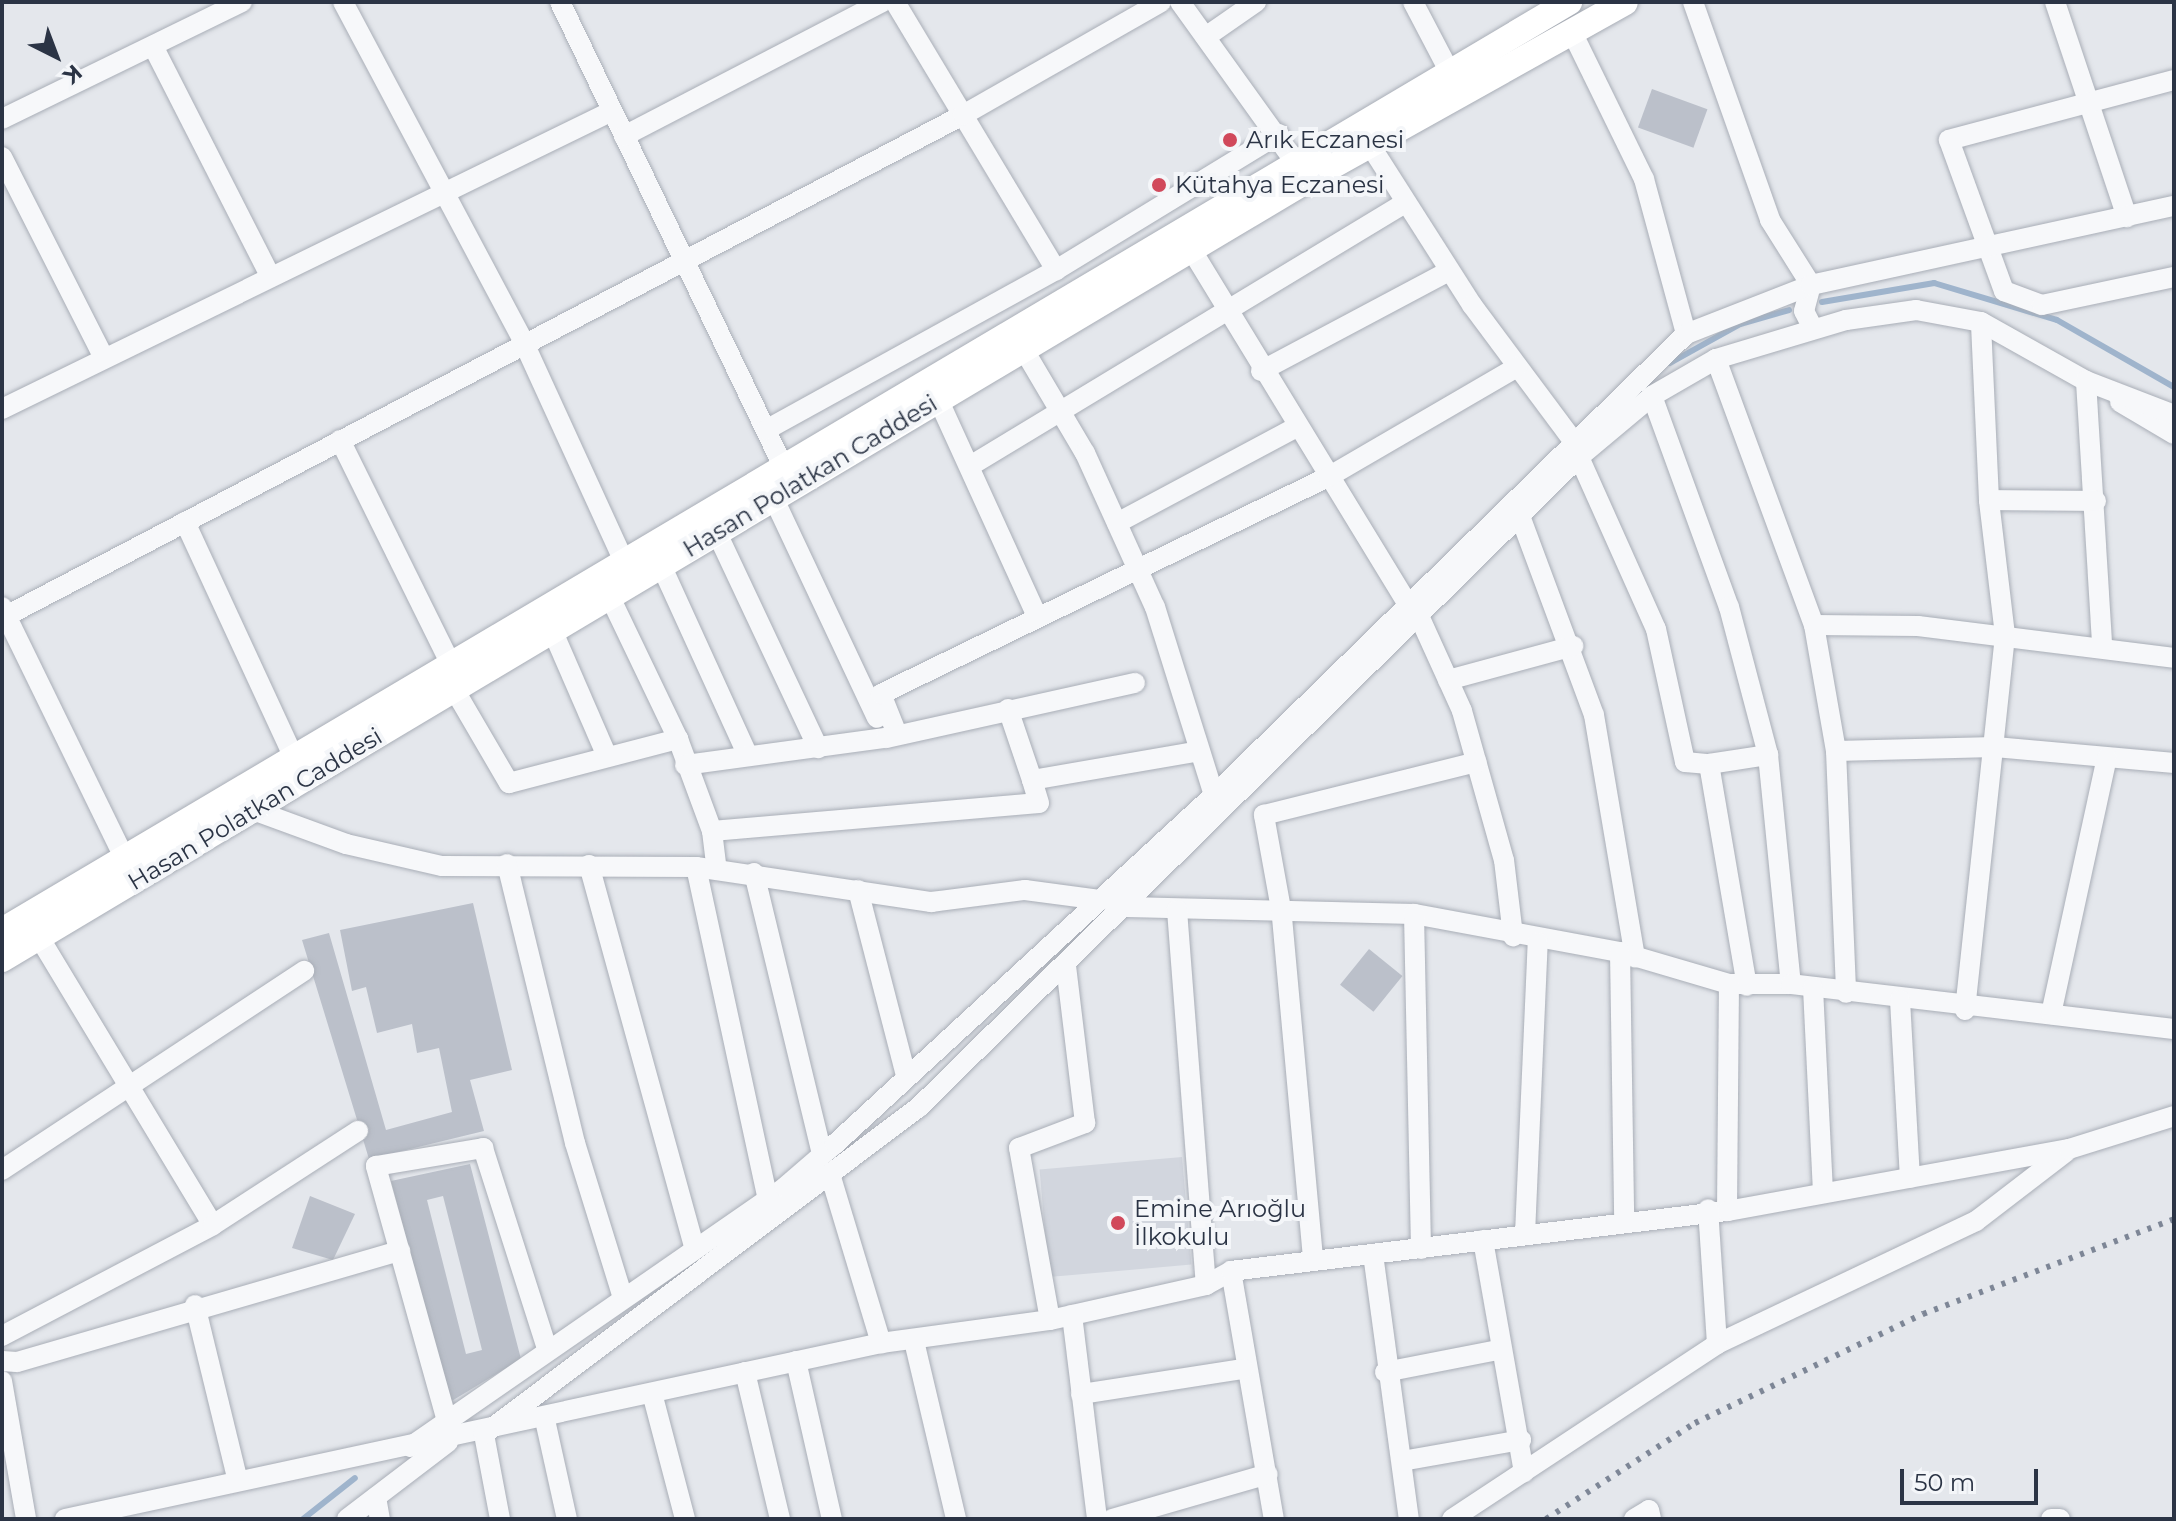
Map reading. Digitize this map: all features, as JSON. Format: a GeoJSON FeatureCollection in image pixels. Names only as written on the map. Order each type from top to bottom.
{"type":"FeatureCollection","features":[{"type":"Feature","properties":{"kind":"main road","name":"Hasan Polatkan Caddesi"},"geometry":{"type":"LineString","coordinates":[[2,931],[124,857],[295,760],[453,678],[553,632],[609,595],[1191,249],[1448,69],[1569,2]]}},
{"type":"Feature","properties":{"kind":"main road","name":"Hasan Polatkan Caddesi"},"geometry":{"type":"LineString","coordinates":[[2,959],[256,811],[624,561],[1301,170],[1370,145],[1625,2]]}},
{"type":"Feature","properties":{"kind":"street"},"geometry":{"type":"LineString","coordinates":[[2,119],[242,2]]}},
{"type":"Feature","properties":{"kind":"street"},"geometry":{"type":"LineString","coordinates":[[343,2],[524,343],[624,561]]}},
{"type":"Feature","properties":{"kind":"street"},"geometry":{"type":"LineString","coordinates":[[560,2],[784,468]]}},
{"type":"Feature","properties":{"kind":"street"},"geometry":{"type":"LineString","coordinates":[[624,136],[882,2]]}},
{"type":"Feature","properties":{"kind":"street"},"geometry":{"type":"LineString","coordinates":[[895,2],[1056,270]]}},
{"type":"Feature","properties":{"kind":"street"},"geometry":{"type":"LineString","coordinates":[[124,857],[4,611],[185,522],[963,115],[1161,2]]}},
{"type":"Feature","properties":{"kind":"street"},"geometry":{"type":"LineString","coordinates":[[1180,2],[1279,134],[1301,170]]}},
{"type":"Feature","properties":{"kind":"street"},"geometry":{"type":"LineString","coordinates":[[1207,36],[1256,2]]}},
{"type":"Feature","properties":{"kind":"street"},"geometry":{"type":"LineString","coordinates":[[1413,2],[1448,69]]}},
{"type":"Feature","properties":{"kind":"street"},"geometry":{"type":"LineString","coordinates":[[1693,2],[1770,220],[1811,285],[1804,311],[1813,329]]}},
{"type":"Feature","properties":{"kind":"street"},"geometry":{"type":"LineString","coordinates":[[2055,2],[2093,104],[2127,217]]}},
{"type":"Feature","properties":{"kind":"street"},"geometry":{"type":"LineString","coordinates":[[1571,30],[1649,192],[1686,334]]}},
{"type":"Feature","properties":{"kind":"street"},"geometry":{"type":"LineString","coordinates":[[153,46],[270,276]]}},
{"type":"Feature","properties":{"kind":"street"},"geometry":{"type":"LineString","coordinates":[[2174,80],[1949,140],[1986,249],[2004,291],[2042,305],[2174,277]]}},
{"type":"Feature","properties":{"kind":"street"},"geometry":{"type":"LineString","coordinates":[[2,409],[442,190],[612,111]]}},
{"type":"Feature","properties":{"kind":"street"},"geometry":{"type":"LineString","coordinates":[[766,430],[1056,270],[1279,134]]}},
{"type":"Feature","properties":{"kind":"street"},"geometry":{"type":"LineString","coordinates":[[1370,145],[1449,271],[1575,448],[1656,629],[1685,762],[1709,764],[1768,755]]}},
{"type":"Feature","properties":{"kind":"street"},"geometry":{"type":"LineString","coordinates":[[2,157],[104,358]]}},
{"type":"Feature","properties":{"kind":"street"},"geometry":{"type":"LineString","coordinates":[[970,466],[1405,203]]}},
{"type":"Feature","properties":{"kind":"street"},"geometry":{"type":"LineString","coordinates":[[347,1519],[547,1349],[694,1247],[919,1107],[1254,781],[1414,610],[1686,334],[1811,285],[2174,206]]}},
{"type":"Feature","properties":{"kind":"street"},"geometry":{"type":"LineString","coordinates":[[1191,249],[1261,371],[1414,610],[1448,680],[1504,860],[1513,936]]}},
{"type":"Feature","properties":{"kind":"street"},"geometry":{"type":"LineString","coordinates":[[1261,371],[1449,271]]}},
{"type":"Feature","properties":{"kind":"street"},"geometry":{"type":"LineString","coordinates":[[484,1434],[826,1165],[906,1076],[1520,516],[1575,448],[1652,396],[1716,359],[1813,329],[1916,310],[1981,322],[2174,434]]}},
{"type":"Feature","properties":{"kind":"street"},"geometry":{"type":"LineString","coordinates":[[1965,1010],[2005,635],[1989,500],[1981,322]]}},
{"type":"Feature","properties":{"kind":"street"},"geometry":{"type":"LineString","coordinates":[[1024,350],[1059,410],[1138,569],[1214,795]]}},
{"type":"Feature","properties":{"kind":"street"},"geometry":{"type":"LineString","coordinates":[[1716,359],[1814,625],[1836,751],[1846,993]]}},
{"type":"Feature","properties":{"kind":"street"},"geometry":{"type":"LineString","coordinates":[[892,736],[881,694],[1036,614],[1138,569],[1328,477],[1517,367]]}},
{"type":"Feature","properties":{"kind":"street"},"geometry":{"type":"LineString","coordinates":[[2086,381],[2174,415]]}},
{"type":"Feature","properties":{"kind":"street"},"geometry":{"type":"LineString","coordinates":[[2086,381],[2096,501],[2102,646]]}},
{"type":"Feature","properties":{"kind":"street"},"geometry":{"type":"LineString","coordinates":[[1652,396],[1729,607],[1768,755],[1791,984]]}},
{"type":"Feature","properties":{"kind":"street"},"geometry":{"type":"LineString","coordinates":[[938,399],[1036,614]]}},
{"type":"Feature","properties":{"kind":"street"},"geometry":{"type":"LineString","coordinates":[[1117,523],[1297,427]]}},
{"type":"Feature","properties":{"kind":"street"},"geometry":{"type":"LineString","coordinates":[[340,440],[453,678],[509,783],[606,754],[678,739]]}},
{"type":"Feature","properties":{"kind":"street"},"geometry":{"type":"LineString","coordinates":[[773,497],[892,736]]}},
{"type":"Feature","properties":{"kind":"street"},"geometry":{"type":"LineString","coordinates":[[1989,500],[2096,501]]}},
{"type":"Feature","properties":{"kind":"street"},"geometry":{"type":"LineString","coordinates":[[1520,516],[1573,646],[1594,715],[1627,955],[1624,1220]]}},
{"type":"Feature","properties":{"kind":"street"},"geometry":{"type":"LineString","coordinates":[[185,522],[295,760]]}},
{"type":"Feature","properties":{"kind":"street"},"geometry":{"type":"LineString","coordinates":[[716,531],[818,748]]}},
{"type":"Feature","properties":{"kind":"street"},"geometry":{"type":"LineString","coordinates":[[661,565],[748,756]]}},
{"type":"Feature","properties":{"kind":"street"},"geometry":{"type":"LineString","coordinates":[[609,595],[678,739],[685,765],[712,831],[706,868],[768,1199]]}},
{"type":"Feature","properties":{"kind":"street"},"geometry":{"type":"LineString","coordinates":[[1814,625],[2005,635],[2174,658]]}},
{"type":"Feature","properties":{"kind":"street"},"geometry":{"type":"LineString","coordinates":[[553,632],[606,754]]}},
{"type":"Feature","properties":{"kind":"street"},"geometry":{"type":"LineString","coordinates":[[1448,680],[1573,646]]}},
{"type":"Feature","properties":{"kind":"street"},"geometry":{"type":"LineString","coordinates":[[685,765],[892,736],[1135,683]]}},
{"type":"Feature","properties":{"kind":"street"},"geometry":{"type":"LineString","coordinates":[[712,831],[1039,803],[1008,709]]}},
{"type":"Feature","properties":{"kind":"street"},"geometry":{"type":"LineString","coordinates":[[1836,751],[1995,747],[2174,763]]}},
{"type":"Feature","properties":{"kind":"street"},"geometry":{"type":"LineString","coordinates":[[1032,780],[1200,751]]}},
{"type":"Feature","properties":{"kind":"street"},"geometry":{"type":"LineString","coordinates":[[2051,1014],[2107,758]]}},
{"type":"Feature","properties":{"kind":"street"},"geometry":{"type":"LineString","coordinates":[[1264,815],[1476,762]]}},
{"type":"Feature","properties":{"kind":"street"},"geometry":{"type":"LineString","coordinates":[[1709,764],[1738,985],[1718,1210],[1717,1344]]}},
{"type":"Feature","properties":{"kind":"street"},"geometry":{"type":"LineString","coordinates":[[1254,781],[1264,815],[1281,909],[1313,1258]]}},
{"type":"Feature","properties":{"kind":"street"},"geometry":{"type":"LineString","coordinates":[[256,811],[346,844],[442,866],[507,864],[706,868],[931,902],[1025,890],[1101,900]]}},
{"type":"Feature","properties":{"kind":"street"},"geometry":{"type":"LineString","coordinates":[[507,864],[575,1143],[622,1295]]}},
{"type":"Feature","properties":{"kind":"street"},"geometry":{"type":"LineString","coordinates":[[589,865],[694,1247]]}},
{"type":"Feature","properties":{"kind":"street"},"geometry":{"type":"LineString","coordinates":[[754,873],[826,1165],[881,1343]]}},
{"type":"Feature","properties":{"kind":"street"},"geometry":{"type":"LineString","coordinates":[[858,890],[906,1076]]}},
{"type":"Feature","properties":{"kind":"street"},"geometry":{"type":"LineString","coordinates":[[1127,907],[1414,914],[1538,942],[1627,955],[1738,985],[1791,984],[1965,1010],[2051,1014],[2174,1029]]}},
{"type":"Feature","properties":{"kind":"street"},"geometry":{"type":"LineString","coordinates":[[1177,910],[1206,1285]]}},
{"type":"Feature","properties":{"kind":"street"},"geometry":{"type":"LineString","coordinates":[[1414,914],[1421,1249]]}},
{"type":"Feature","properties":{"kind":"street"},"geometry":{"type":"LineString","coordinates":[[39,937],[213,1225]]}},
{"type":"Feature","properties":{"kind":"street"},"geometry":{"type":"LineString","coordinates":[[1525,1234],[1538,942]]}},
{"type":"Feature","properties":{"kind":"street"},"geometry":{"type":"LineString","coordinates":[[1050,1320],[1019,1148],[1085,1123],[1066,965]]}},
{"type":"Feature","properties":{"kind":"street"},"geometry":{"type":"LineString","coordinates":[[2,1170],[132,1088],[304,971]]}},
{"type":"Feature","properties":{"kind":"street"},"geometry":{"type":"LineString","coordinates":[[1813,988],[1823,1190]]}},
{"type":"Feature","properties":{"kind":"street"},"geometry":{"type":"LineString","coordinates":[[1900,1000],[1910,1178]]}},
{"type":"Feature","properties":{"kind":"street"},"geometry":{"type":"LineString","coordinates":[[65,1519],[410,1447],[449,1430],[484,1434],[652,1393],[881,1343],[914,1341],[1050,1320],[1206,1285],[1231,1271],[1313,1258],[1421,1249],[1718,1210],[2069,1149],[2174,1116]]}},
{"type":"Feature","properties":{"kind":"street"},"geometry":{"type":"LineString","coordinates":[[2,1336],[213,1225],[358,1131]]}},
{"type":"Feature","properties":{"kind":"street"},"geometry":{"type":"LineString","coordinates":[[449,1430],[376,1166],[483,1148],[547,1349]]}},
{"type":"Feature","properties":{"kind":"street"},"geometry":{"type":"LineString","coordinates":[[1452,1519],[1717,1344],[1976,1221],[2069,1149]]}},
{"type":"Feature","properties":{"kind":"street"},"geometry":{"type":"LineString","coordinates":[[1483,1240],[1498,1350],[1521,1440],[1524,1472]]}},
{"type":"Feature","properties":{"kind":"street"},"geometry":{"type":"LineString","coordinates":[[2,1361],[17,1362],[195,1305],[400,1251]]}},
{"type":"Feature","properties":{"kind":"street"},"geometry":{"type":"LineString","coordinates":[[1373,1254],[1385,1372],[1402,1461],[1409,1519]]}},
{"type":"Feature","properties":{"kind":"street"},"geometry":{"type":"LineString","coordinates":[[1231,1271],[1243,1369],[1268,1474],[1274,1519]]}},
{"type":"Feature","properties":{"kind":"street"},"geometry":{"type":"LineString","coordinates":[[195,1305],[238,1481]]}},
{"type":"Feature","properties":{"kind":"street"},"geometry":{"type":"LineString","coordinates":[[1072,1315],[1097,1519]]}},
{"type":"Feature","properties":{"kind":"street"},"geometry":{"type":"LineString","coordinates":[[914,1341],[956,1519]]}},
{"type":"Feature","properties":{"kind":"street"},"geometry":{"type":"LineString","coordinates":[[1385,1372],[1498,1350]]}},
{"type":"Feature","properties":{"kind":"street"},"geometry":{"type":"LineString","coordinates":[[796,1361],[832,1519]]}},
{"type":"Feature","properties":{"kind":"street"},"geometry":{"type":"LineString","coordinates":[[1081,1394],[1243,1369]]}},
{"type":"Feature","properties":{"kind":"street"},"geometry":{"type":"LineString","coordinates":[[745,1372],[780,1519]]}},
{"type":"Feature","properties":{"kind":"street"},"geometry":{"type":"LineString","coordinates":[[2,1381],[26,1519]]}},
{"type":"Feature","properties":{"kind":"street"},"geometry":{"type":"LineString","coordinates":[[652,1393],[685,1519]]}},
{"type":"Feature","properties":{"kind":"street"},"geometry":{"type":"LineString","coordinates":[[545,1420],[567,1519]]}},
{"type":"Feature","properties":{"kind":"street"},"geometry":{"type":"LineString","coordinates":[[484,1434],[500,1519]]}},
{"type":"Feature","properties":{"kind":"street"},"geometry":{"type":"LineString","coordinates":[[1402,1461],[1521,1440]]}},
{"type":"Feature","properties":{"kind":"street"},"geometry":{"type":"LineString","coordinates":[[1112,1519],[1268,1474]]}},
{"type":"Feature","properties":{"kind":"street"},"geometry":{"type":"LineString","coordinates":[[376,1497],[380,1519]]}},
{"type":"Feature","properties":{"kind":"street"},"geometry":{"type":"LineString","coordinates":[[1634,1519],[1649,1510],[1651,1519]]}},
{"type":"Feature","properties":{"kind":"street"},"geometry":{"type":"LineString","coordinates":[[2051,1519],[2060,1519]]}},
{"type":"Feature","properties":{"kind":"shaded area","name":"Emine Arıoğlu İlkokulu"},"geometry":{"type":"Polygon","coordinates":[[[1182,1157],[1191,1265],[1049,1277],[1040,1169],[1182,1157]]]}},
{"type":"Feature","properties":{"kind":"building"},"geometry":{"type":"Polygon","coordinates":[[[1652,89],[1707,109],[1693,148],[1638,128],[1652,89]]]}},
{"type":"Feature","properties":{"kind":"building"},"geometry":{"type":"Polygon","coordinates":[[[473,903],[512,1070],[470,1080],[484,1131],[369,1159],[302,940],[329,933],[386,1130],[452,1112],[439,1048],[417,1053],[412,1024],[377,1033],[366,987],[352,991],[340,930],[473,903]]]}},
{"type":"Feature","properties":{"kind":"building"},"geometry":{"type":"Polygon","coordinates":[[[1369,949],[1402,976],[1373,1012],[1340,985],[1369,949]]]}},
{"type":"Feature","properties":{"kind":"building"},"geometry":{"type":"Polygon","coordinates":[[[470,1164],[521,1359],[450,1402],[391,1181],[470,1164]],[[443,1196],[427,1200],[466,1354],[482,1350],[443,1196]]]}},
{"type":"Feature","properties":{"kind":"building"},"geometry":{"type":"Polygon","coordinates":[[[310,1196],[355,1214],[333,1260],[292,1248],[310,1196]]]}},
{"type":"Feature","properties":{"kind":"waterway"},"geometry":{"type":"LineString","coordinates":[[1822,302],[1934,283],[2057,320],[2174,387]]}},
{"type":"Feature","properties":{"kind":"waterway"},"geometry":{"type":"LineString","coordinates":[[1670,363],[1740,324],[1789,310]]}},
{"type":"Feature","properties":{"kind":"waterway"},"geometry":{"type":"LineString","coordinates":[[303,1519],[355,1478]]}},
{"type":"Feature","properties":{"kind":"railway"},"geometry":{"type":"LineString","coordinates":[[1546,1519],[1695,1423],[1923,1314],[2174,1219]]}},
{"type":"Feature","properties":{"kind":"place","name":"Arık Eczanesi"},"geometry":{"type":"Point","coordinates":[1230,140]}},
{"type":"Feature","properties":{"kind":"place","name":"Kütahya Eczanesi"},"geometry":{"type":"Point","coordinates":[1159,185]}},
{"type":"Feature","properties":{"kind":"place","name":"Emine Arıoğlu İlkokulu"},"geometry":{"type":"Point","coordinates":[1118,1223]}}]}
